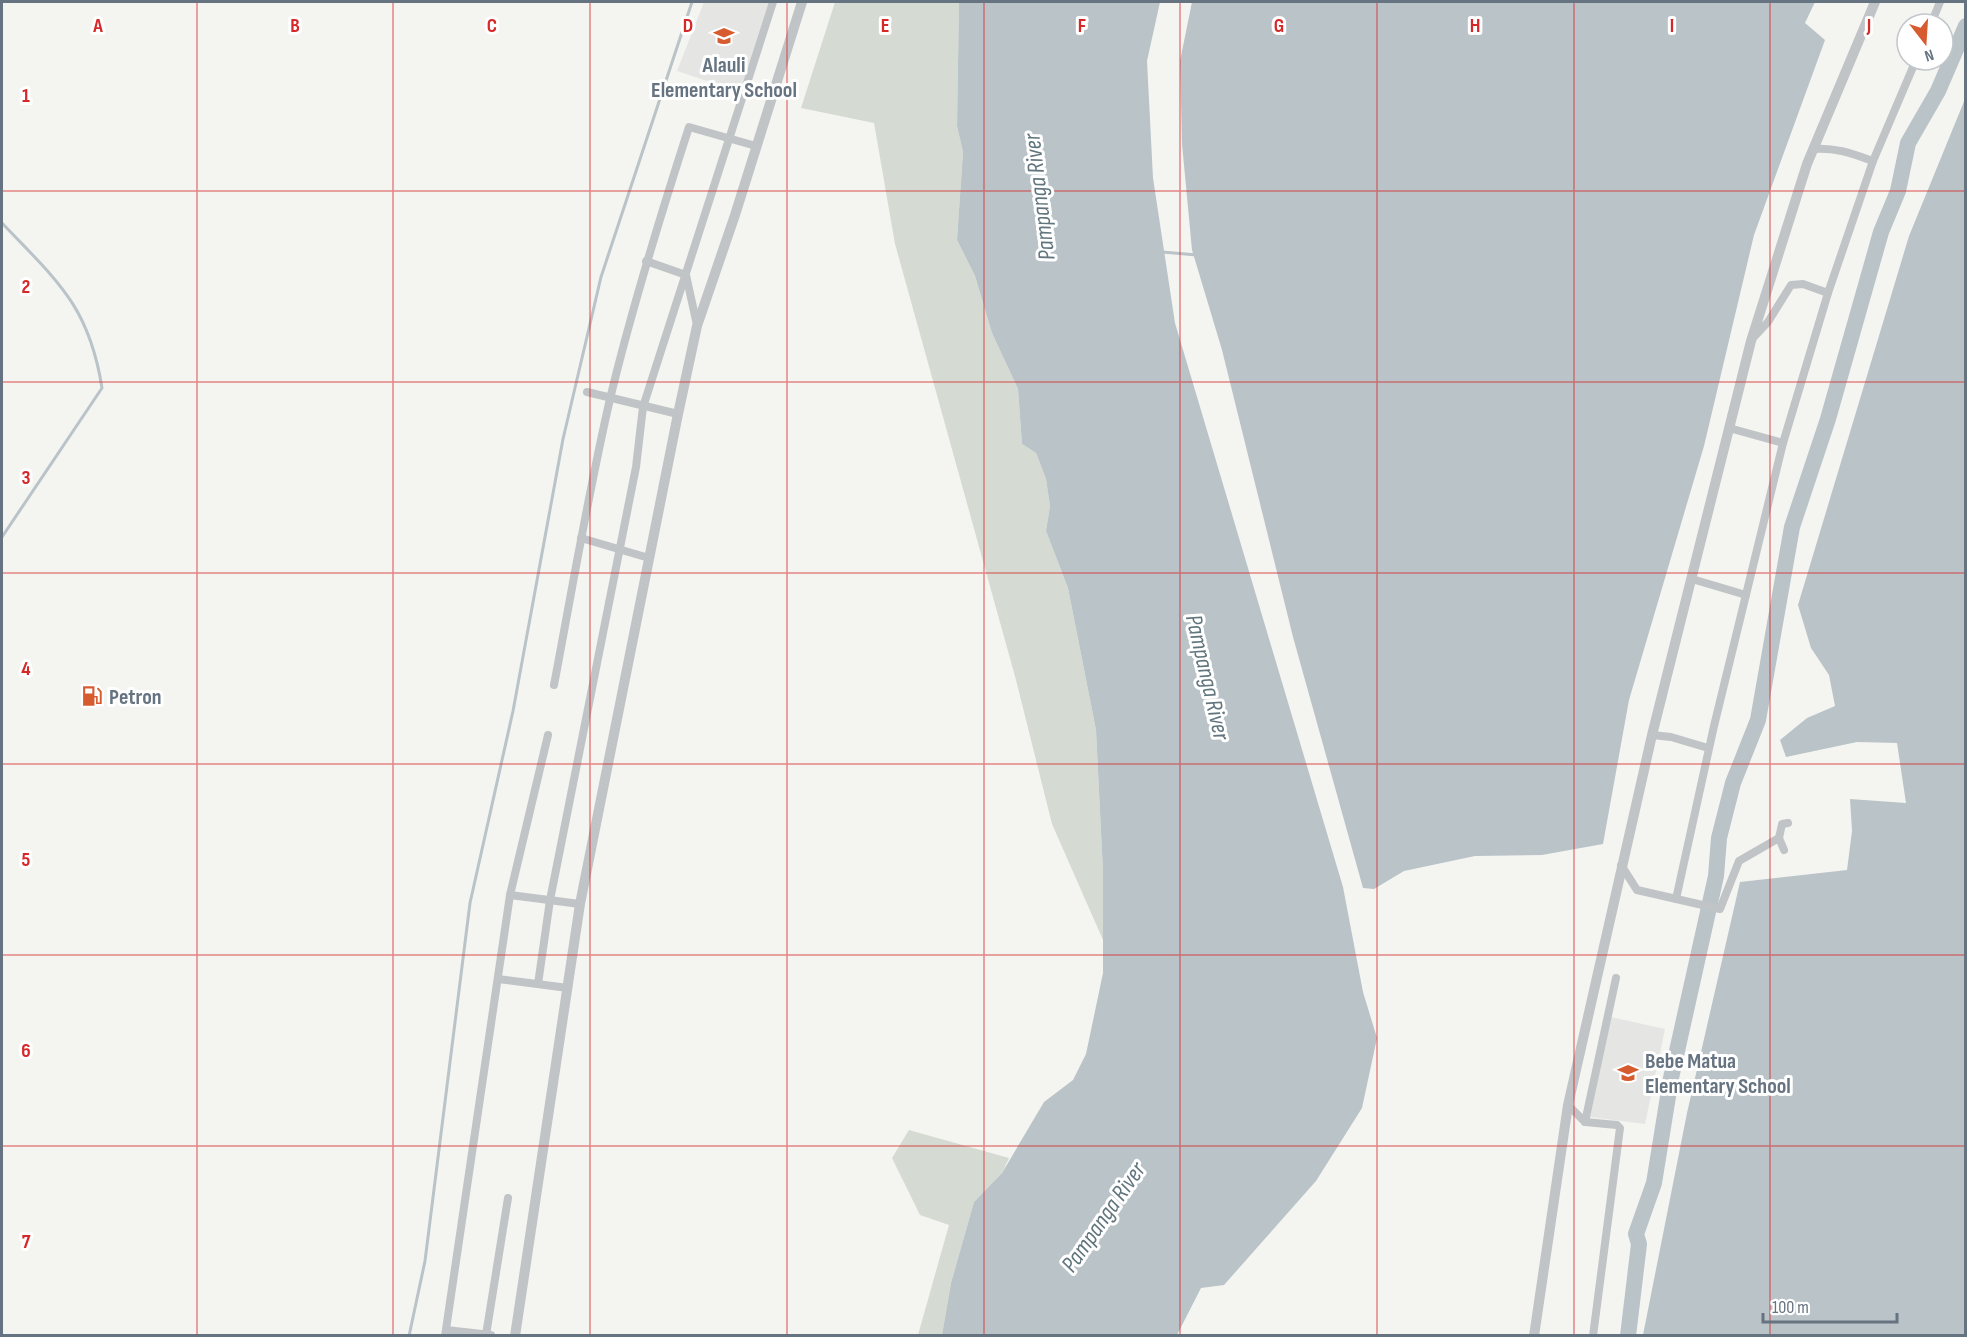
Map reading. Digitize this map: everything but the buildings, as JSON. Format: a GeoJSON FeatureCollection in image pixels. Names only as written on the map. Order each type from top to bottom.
{"type":"FeatureCollection","features":[{"type":"Feature","properties":{"kind":"street"},"geometry":{"type":"LineString","coordinates":[[538,984],[550,900],[636,468],[643,407],[773,2]]}},
{"type":"Feature","properties":{"kind":"street"},"geometry":{"type":"LineString","coordinates":[[515,1335],[580,904],[678,414],[698,326],[802,2]]}},
{"type":"Feature","properties":{"kind":"street"},"geometry":{"type":"LineString","coordinates":[[1534,1335],[1568,1105],[1621,865],[1750,341],[1813,149],[1875,2]]}},
{"type":"Feature","properties":{"kind":"street"},"geometry":{"type":"LineString","coordinates":[[1676,899],[1708,748],[1783,443],[1828,293],[1873,161],[1911,72]]}},
{"type":"Feature","properties":{"kind":"street"},"geometry":{"type":"LineString","coordinates":[[554,686],[581,538],[610,399],[646,261],[689,127],[756,146]]}},
{"type":"Feature","properties":{"kind":"street"},"geometry":{"type":"LineString","coordinates":[[1813,149],[1828,147],[1844,150],[1873,161]]}},
{"type":"Feature","properties":{"kind":"street"},"geometry":{"type":"LineString","coordinates":[[646,261],[686,275]]}},
{"type":"Feature","properties":{"kind":"street"},"geometry":{"type":"LineString","coordinates":[[686,275],[698,326]]}},
{"type":"Feature","properties":{"kind":"street"},"geometry":{"type":"LineString","coordinates":[[1750,341],[1768,322],[1791,285],[1803,284],[1828,293]]}},
{"type":"Feature","properties":{"kind":"street"},"geometry":{"type":"LineString","coordinates":[[587,392],[678,414]]}},
{"type":"Feature","properties":{"kind":"street"},"geometry":{"type":"LineString","coordinates":[[1729,428],[1783,443]]}},
{"type":"Feature","properties":{"kind":"street"},"geometry":{"type":"LineString","coordinates":[[581,538],[649,558]]}},
{"type":"Feature","properties":{"kind":"street"},"geometry":{"type":"LineString","coordinates":[[1692,579],[1746,595]]}},
{"type":"Feature","properties":{"kind":"street"},"geometry":{"type":"LineString","coordinates":[[491,1335],[445,1333],[464,1191],[510,895],[548,735]]}},
{"type":"Feature","properties":{"kind":"street"},"geometry":{"type":"LineString","coordinates":[[1652,735],[1671,736],[1708,748]]}},
{"type":"Feature","properties":{"kind":"street"},"geometry":{"type":"LineString","coordinates":[[1784,850],[1779,838],[1782,824],[1788,823]]}},
{"type":"Feature","properties":{"kind":"street"},"geometry":{"type":"LineString","coordinates":[[1621,865],[1637,890],[1720,909],[1739,861],[1779,838]]}},
{"type":"Feature","properties":{"kind":"street"},"geometry":{"type":"LineString","coordinates":[[510,895],[580,904]]}},
{"type":"Feature","properties":{"kind":"street"},"geometry":{"type":"LineString","coordinates":[[1585,1122],[1616,978]]}},
{"type":"Feature","properties":{"kind":"street"},"geometry":{"type":"LineString","coordinates":[[498,979],[568,988]]}},
{"type":"Feature","properties":{"kind":"street"},"geometry":{"type":"LineString","coordinates":[[1568,1105],[1585,1122],[1617,1125],[1621,1135],[1593,1335]]}},
{"type":"Feature","properties":{"kind":"street"},"geometry":{"type":"LineString","coordinates":[[486,1335],[508,1198]]}},
{"type":"Feature","properties":{"kind":"shaded area","name":"Alauli Elementary School"},"geometry":{"type":"Polygon","coordinates":[[[704,2],[769,2],[740,92],[677,71],[704,2]]]}},
{"type":"Feature","properties":{"kind":"shaded area"},"geometry":{"type":"Polygon","coordinates":[[[835,2],[959,2],[957,126],[963,152],[957,240],[975,276],[992,333],[1018,389],[1022,444],[1036,453],[1046,479],[1050,506],[1046,531],[1068,588],[1096,730],[1103,872],[1103,940],[1052,824],[1016,680],[895,244],[874,123],[801,108],[835,2]]]}},
{"type":"Feature","properties":{"kind":"shaded area","name":"Bebe Matua Elementary School"},"geometry":{"type":"Polygon","coordinates":[[[1611,1017],[1665,1029],[1645,1124],[1590,1117],[1611,1017]]]}},
{"type":"Feature","properties":{"kind":"shaded area"},"geometry":{"type":"Polygon","coordinates":[[[909,1130],[1009,1158],[1002,1173],[974,1202],[951,1283],[942,1335],[918,1335],[949,1225],[920,1215],[892,1158],[909,1130]]]}},
{"type":"Feature","properties":{"kind":"water","name":"Pampanga River"},"geometry":{"type":"Polygon","coordinates":[[[959,2],[1160,2],[1147,61],[1153,178],[1175,323],[1343,887],[1363,992],[1377,1038],[1362,1108],[1316,1181],[1224,1285],[1201,1288],[1177,1335],[942,1335],[951,1283],[974,1202],[1002,1173],[1044,1102],[1073,1080],[1086,1054],[1103,973],[1103,872],[1096,730],[1068,588],[1046,531],[1050,506],[1046,479],[1036,453],[1022,444],[1018,389],[992,333],[975,276],[957,240],[963,152],[957,126],[959,2]]]}},
{"type":"Feature","properties":{"kind":"water"},"geometry":{"type":"Polygon","coordinates":[[[1192,2],[1815,2],[1805,23],[1825,40],[1754,235],[1704,446],[1629,700],[1603,844],[1542,855],[1475,856],[1404,871],[1374,889],[1363,888],[1293,637],[1222,350],[1192,250],[1182,144],[1180,61],[1192,2]]]}},
{"type":"Feature","properties":{"kind":"water"},"geometry":{"type":"Polygon","coordinates":[[[1965,99],[1965,1335],[1643,1335],[1687,1113],[1740,882],[1847,870],[1852,831],[1850,799],[1906,803],[1897,743],[1857,742],[1786,757],[1780,740],[1807,718],[1835,706],[1829,675],[1811,648],[1798,605],[1909,236],[1965,99]]]}},
{"type":"Feature","properties":{"kind":"waterway"},"geometry":{"type":"LineString","coordinates":[[409,1336],[425,1261],[470,903],[513,711],[563,439],[601,277],[692,2]]}},
{"type":"Feature","properties":{"kind":"waterway"},"geometry":{"type":"LineString","coordinates":[[1628,1336],[1639,1244],[1636,1234],[1654,1183],[1671,1078],[1716,876],[1719,838],[1733,783],[1758,720],[1792,527],[1828,419],[1881,232],[1898,191],[1908,143],[1938,91],[1966,26]]}},
{"type":"Feature","properties":{"kind":"waterway"},"geometry":{"type":"LineString","coordinates":[[2,223],[54,278],[79,314],[96,359],[102,388],[2,537]]}},
{"type":"Feature","properties":{"kind":"waterway"},"geometry":{"type":"LineString","coordinates":[[1162,252],[1197,255]]}},
{"type":"Feature","properties":{"kind":"place","name":"Alauli Elementary School"},"geometry":{"type":"Point","coordinates":[724,36]}},
{"type":"Feature","properties":{"kind":"place","name":"Petron"},"geometry":{"type":"Point","coordinates":[92,696]}},
{"type":"Feature","properties":{"kind":"place","name":"Bebe Matua Elementary School"},"geometry":{"type":"Point","coordinates":[1628,1073]}}]}
